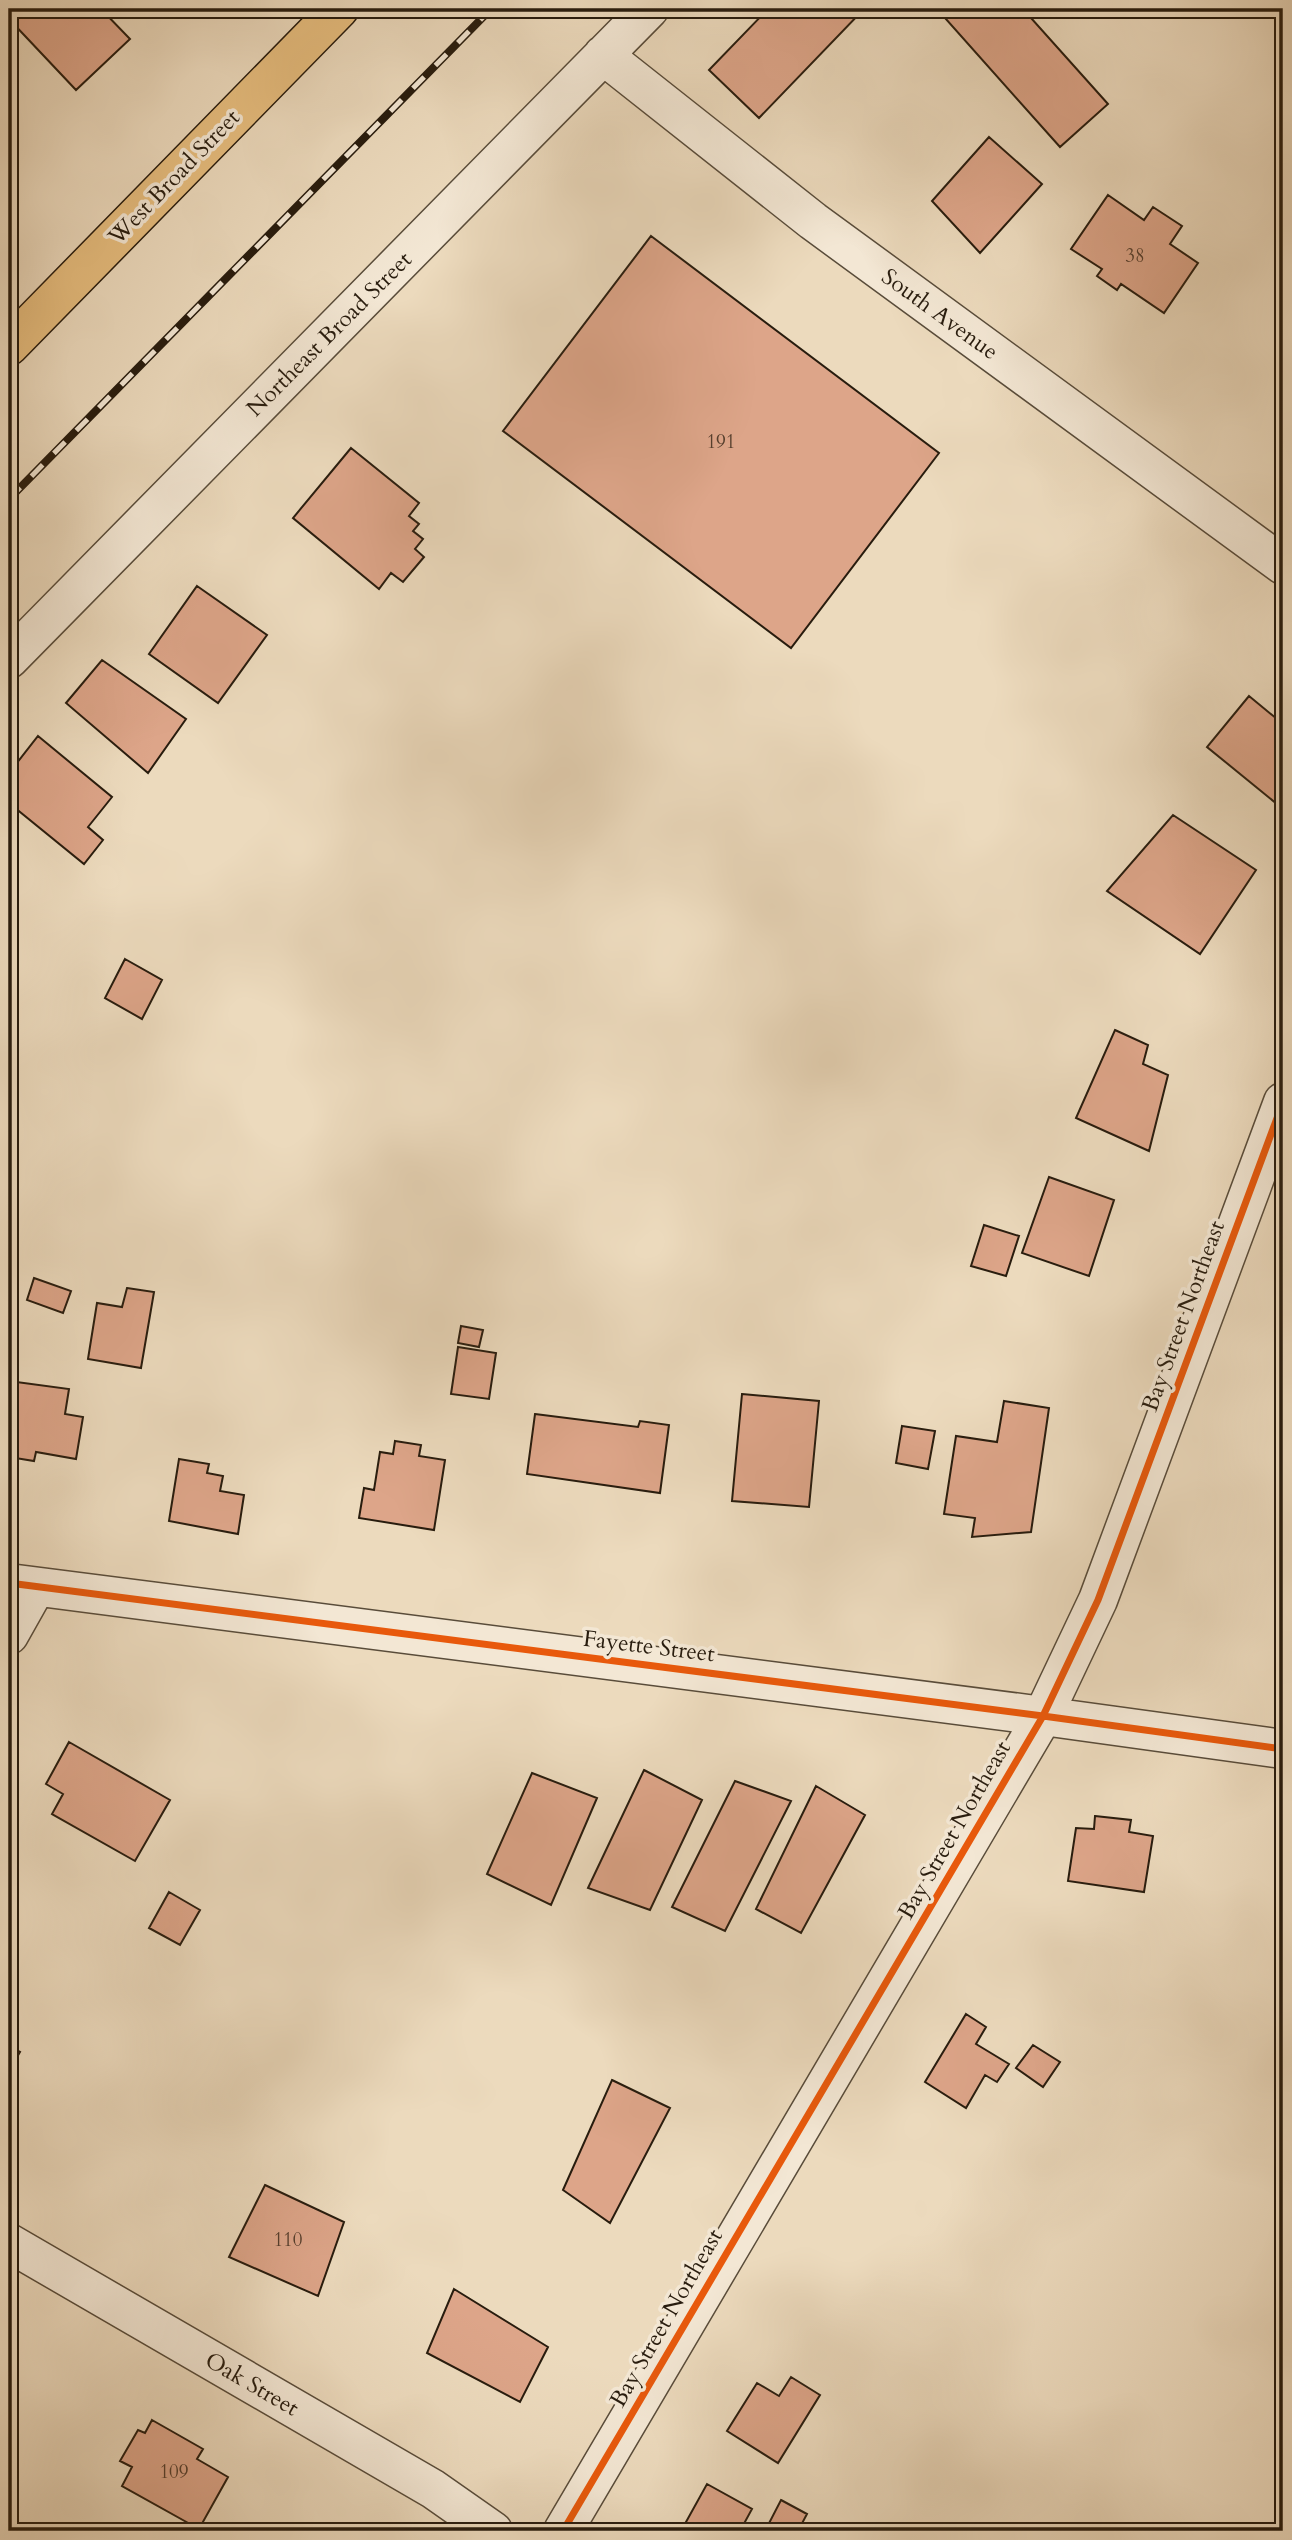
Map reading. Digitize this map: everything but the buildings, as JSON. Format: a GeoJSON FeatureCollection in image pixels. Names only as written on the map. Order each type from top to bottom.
{"type":"FeatureCollection","features":[{"type":"Feature","properties":{"kind":"main road","name":"West Broad Street"},"geometry":{"type":"LineString","coordinates":[[9,346],[339,9]]}},
{"type":"Feature","properties":{"kind":"street","name":"Northeast Broad Street"},"geometry":{"type":"LineString","coordinates":[[9,659],[649,9]]}},
{"type":"Feature","properties":{"kind":"street","name":"South Avenue"},"geometry":{"type":"LineString","coordinates":[[603,55],[813,221],[1283,565]]}},
{"type":"Feature","properties":{"kind":"street","name":"Bay Street Northeast"},"geometry":{"type":"LineString","coordinates":[[563,2531],[1043,1716],[1098,1600],[1283,1102]]}},
{"type":"Feature","properties":{"kind":"street","name":"Fayette Street"},"geometry":{"type":"LineString","coordinates":[[23,1585],[1283,1749]]}},
{"type":"Feature","properties":{"kind":"street"},"geometry":{"type":"LineString","coordinates":[[9,1635],[23,1585]]}},
{"type":"Feature","properties":{"kind":"street","name":"Oak Street"},"geometry":{"type":"LineString","coordinates":[[9,2243],[433,2489],[493,2531]]}},
{"type":"Feature","properties":{"kind":"railway"},"geometry":{"type":"LineString","coordinates":[[9,499],[491,9]]}},
{"type":"Feature","properties":{"kind":"cycle path"},"geometry":{"type":"LineString","coordinates":[[563,2531],[1043,1716],[1098,1600],[1283,1102]]}},
{"type":"Feature","properties":{"kind":"cycle path"},"geometry":{"type":"LineString","coordinates":[[9,1583],[1283,1749]]}}]}
